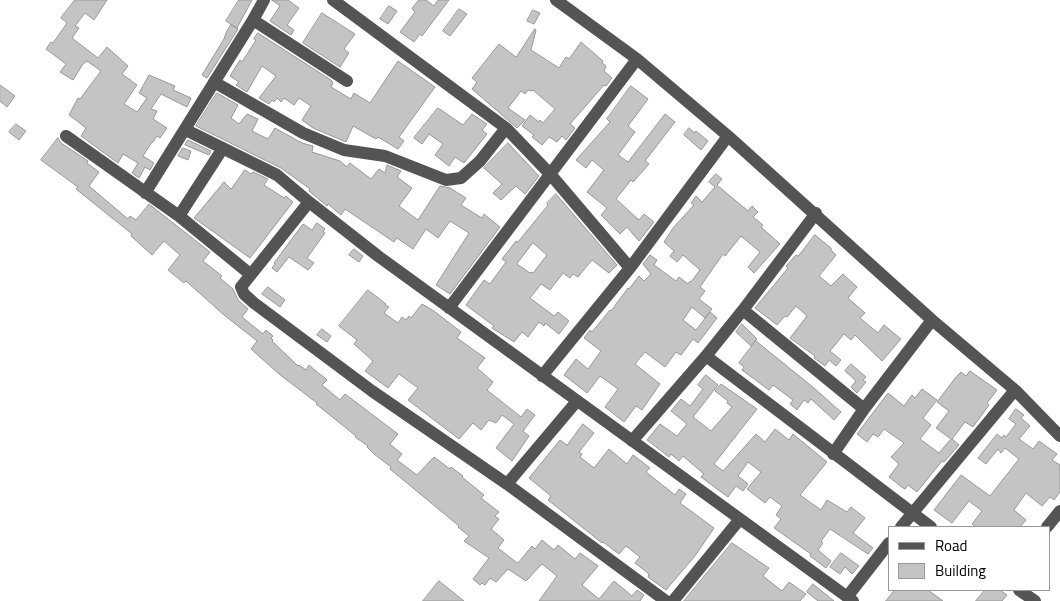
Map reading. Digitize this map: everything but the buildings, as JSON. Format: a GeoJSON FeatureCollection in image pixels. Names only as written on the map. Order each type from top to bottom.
{"type":"FeatureCollection","features":[{"type":"Feature","properties":{"kind":"street"},"geometry":{"type":"LineString","coordinates":[[145,193],[186,130],[264,0]]}},
{"type":"Feature","properties":{"kind":"street"},"geometry":{"type":"LineString","coordinates":[[333,0],[506,128],[551,175],[630,268]]}},
{"type":"Feature","properties":{"kind":"street"},"geometry":{"type":"LineString","coordinates":[[556,0],[637,59],[728,136],[816,213],[932,320],[1015,390],[1060,436]]}},
{"type":"Feature","properties":{"kind":"street"},"geometry":{"type":"LineString","coordinates":[[253,20],[347,81]]}},
{"type":"Feature","properties":{"kind":"street"},"geometry":{"type":"LineString","coordinates":[[450,308],[637,59]]}},
{"type":"Feature","properties":{"kind":"street"},"geometry":{"type":"LineString","coordinates":[[214,82],[272,116],[344,150],[385,156],[436,178],[446,180],[461,178],[480,161],[506,128]]}},
{"type":"Feature","properties":{"kind":"street"},"geometry":{"type":"LineString","coordinates":[[186,130],[277,175],[378,256],[850,599],[888,544]]}},
{"type":"Feature","properties":{"kind":"street"},"geometry":{"type":"LineString","coordinates":[[66,136],[179,216],[250,274]]}},
{"type":"Feature","properties":{"kind":"street"},"geometry":{"type":"LineString","coordinates":[[542,376],[630,268],[728,136]]}},
{"type":"Feature","properties":{"kind":"street"},"geometry":{"type":"LineString","coordinates":[[179,216],[223,148]]}},
{"type":"Feature","properties":{"kind":"street"},"geometry":{"type":"LineString","coordinates":[[309,202],[250,274],[241,287],[244,294],[372,391],[507,484],[666,601]]}},
{"type":"Feature","properties":{"kind":"street"},"geometry":{"type":"LineString","coordinates":[[632,441],[706,356],[816,213]]}},
{"type":"Feature","properties":{"kind":"street"},"geometry":{"type":"LineString","coordinates":[[743,310],[864,409]]}},
{"type":"Feature","properties":{"kind":"street"},"geometry":{"type":"LineString","coordinates":[[833,454],[864,409],[932,320]]}},
{"type":"Feature","properties":{"kind":"street"},"geometry":{"type":"LineString","coordinates":[[706,356],[930,526]]}},
{"type":"Feature","properties":{"kind":"street"},"geometry":{"type":"LineString","coordinates":[[902,526],[1015,390]]}},
{"type":"Feature","properties":{"kind":"street"},"geometry":{"type":"LineString","coordinates":[[507,484],[577,401]]}},
{"type":"Feature","properties":{"kind":"street"},"geometry":{"type":"LineString","coordinates":[[1048,526],[1060,511]]}},
{"type":"Feature","properties":{"kind":"street"},"geometry":{"type":"LineString","coordinates":[[673,601],[740,519]]}},
{"type":"Feature","properties":{"kind":"street"},"geometry":{"type":"LineString","coordinates":[[1020,591],[1035,601]]}}]}
